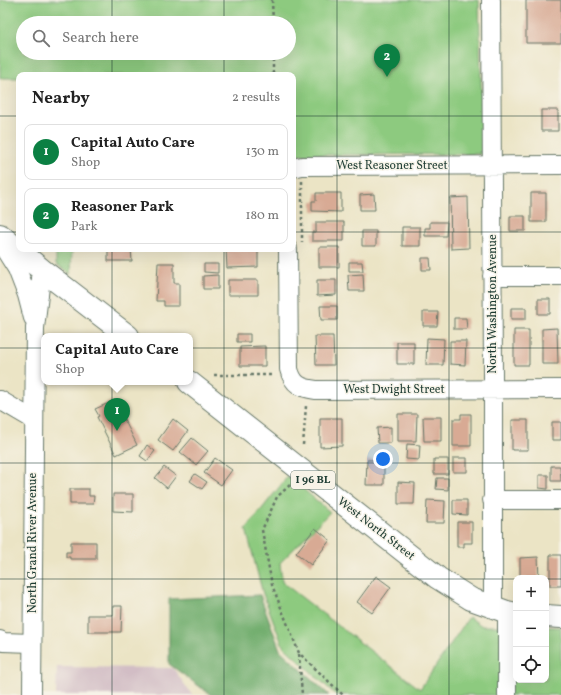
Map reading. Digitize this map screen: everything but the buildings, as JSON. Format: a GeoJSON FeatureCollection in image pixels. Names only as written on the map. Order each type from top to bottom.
{"type":"FeatureCollection","features":[{"type":"Feature","properties":{"kind":"main road"},"geometry":{"type":"LineString","coordinates":[[0,235],[16,248]]}},
{"type":"Feature","properties":{"kind":"main road"},"geometry":{"type":"LineString","coordinates":[[20,252],[124,333]]}},
{"type":"Feature","properties":{"kind":"main road","name":"West North Street"},"geometry":{"type":"LineString","coordinates":[[193,385],[438,578],[471,599],[505,611]]}},
{"type":"Feature","properties":{"kind":"main road"},"geometry":{"type":"LineString","coordinates":[[549,616],[561,617]]}},
{"type":"Feature","properties":{"kind":"street","name":"North Washington Avenue"},"geometry":{"type":"LineString","coordinates":[[491,0],[493,389],[492,500],[505,611],[507,695]]}},
{"type":"Feature","properties":{"kind":"street","name":"West Reasoner Street"},"geometry":{"type":"LineString","coordinates":[[297,167],[561,165]]}},
{"type":"Feature","properties":{"kind":"street"},"geometry":{"type":"LineString","coordinates":[[0,242],[17,268],[28,295],[35,328]]}},
{"type":"Feature","properties":{"kind":"street","name":"West Dwight Street"},"geometry":{"type":"LineString","coordinates":[[295,252],[289,369],[291,377],[296,384],[306,389],[316,390],[561,389]]}},
{"type":"Feature","properties":{"kind":"street","name":"North Grand River Avenue"},"geometry":{"type":"LineString","coordinates":[[32,695],[34,420],[39,386],[35,328],[42,270]]}},
{"type":"Feature","properties":{"kind":"street"},"geometry":{"type":"LineString","coordinates":[[492,276],[561,276]]}},
{"type":"Feature","properties":{"kind":"street"},"geometry":{"type":"LineString","coordinates":[[0,400],[34,420]]}},
{"type":"Feature","properties":{"kind":"street"},"geometry":{"type":"LineString","coordinates":[[492,500],[561,500]]}},
{"type":"Feature","properties":{"kind":"street"},"geometry":{"type":"LineString","coordinates":[[0,640],[3,642],[32,643]]}},
{"type":"Feature","properties":{"kind":"path"},"geometry":{"type":"LineString","coordinates":[[272,0],[272,16]]}},
{"type":"Feature","properties":{"kind":"path"},"geometry":{"type":"LineString","coordinates":[[273,60],[273,72]]}},
{"type":"Feature","properties":{"kind":"path"},"geometry":{"type":"LineString","coordinates":[[296,207],[297,167]]}},
{"type":"Feature","properties":{"kind":"path"},"geometry":{"type":"LineString","coordinates":[[214,376],[274,374]]}},
{"type":"Feature","properties":{"kind":"path"},"geometry":{"type":"LineString","coordinates":[[303,445],[306,406]]}},
{"type":"Feature","properties":{"kind":"path"},"geometry":{"type":"LineString","coordinates":[[290,485],[277,497],[262,530],[272,585],[299,653],[302,695]]}},
{"type":"Feature","properties":{"kind":"path"},"geometry":{"type":"LineString","coordinates":[[299,653],[343,695]]}},
{"type":"Feature","properties":{"kind":"shaded area"},"geometry":{"type":"Polygon","coordinates":[[[57,667],[173,668],[192,695],[56,695],[57,667]]]}},
{"type":"Feature","properties":{"kind":"green space"},"geometry":{"type":"Polygon","coordinates":[[[0,0],[479,0],[483,154],[296,155],[296,72],[16,72],[16,78],[0,78],[0,0]]]}},
{"type":"Feature","properties":{"kind":"green space"},"geometry":{"type":"Polygon","coordinates":[[[56,252],[72,252],[71,274],[56,264],[56,252]]]}},
{"type":"Feature","properties":{"kind":"green space"},"geometry":{"type":"Polygon","coordinates":[[[288,476],[330,512],[280,563],[282,582],[420,689],[469,617],[482,626],[513,626],[513,683],[549,683],[549,627],[561,627],[561,695],[336,695],[283,646],[263,594],[246,529],[288,476]]]}},
{"type":"Feature","properties":{"kind":"green space"},"geometry":{"type":"Polygon","coordinates":[[[260,595],[280,650],[329,695],[211,695],[169,664],[169,599],[260,595]]]}},
{"type":"Feature","properties":{"kind":"place","name":"Reasoner Park"},"geometry":{"type":"Point","coordinates":[387,77]}},
{"type":"Feature","properties":{"kind":"place","name":"Capital Auto Care"},"geometry":{"type":"Point","coordinates":[117,431]}}]}
